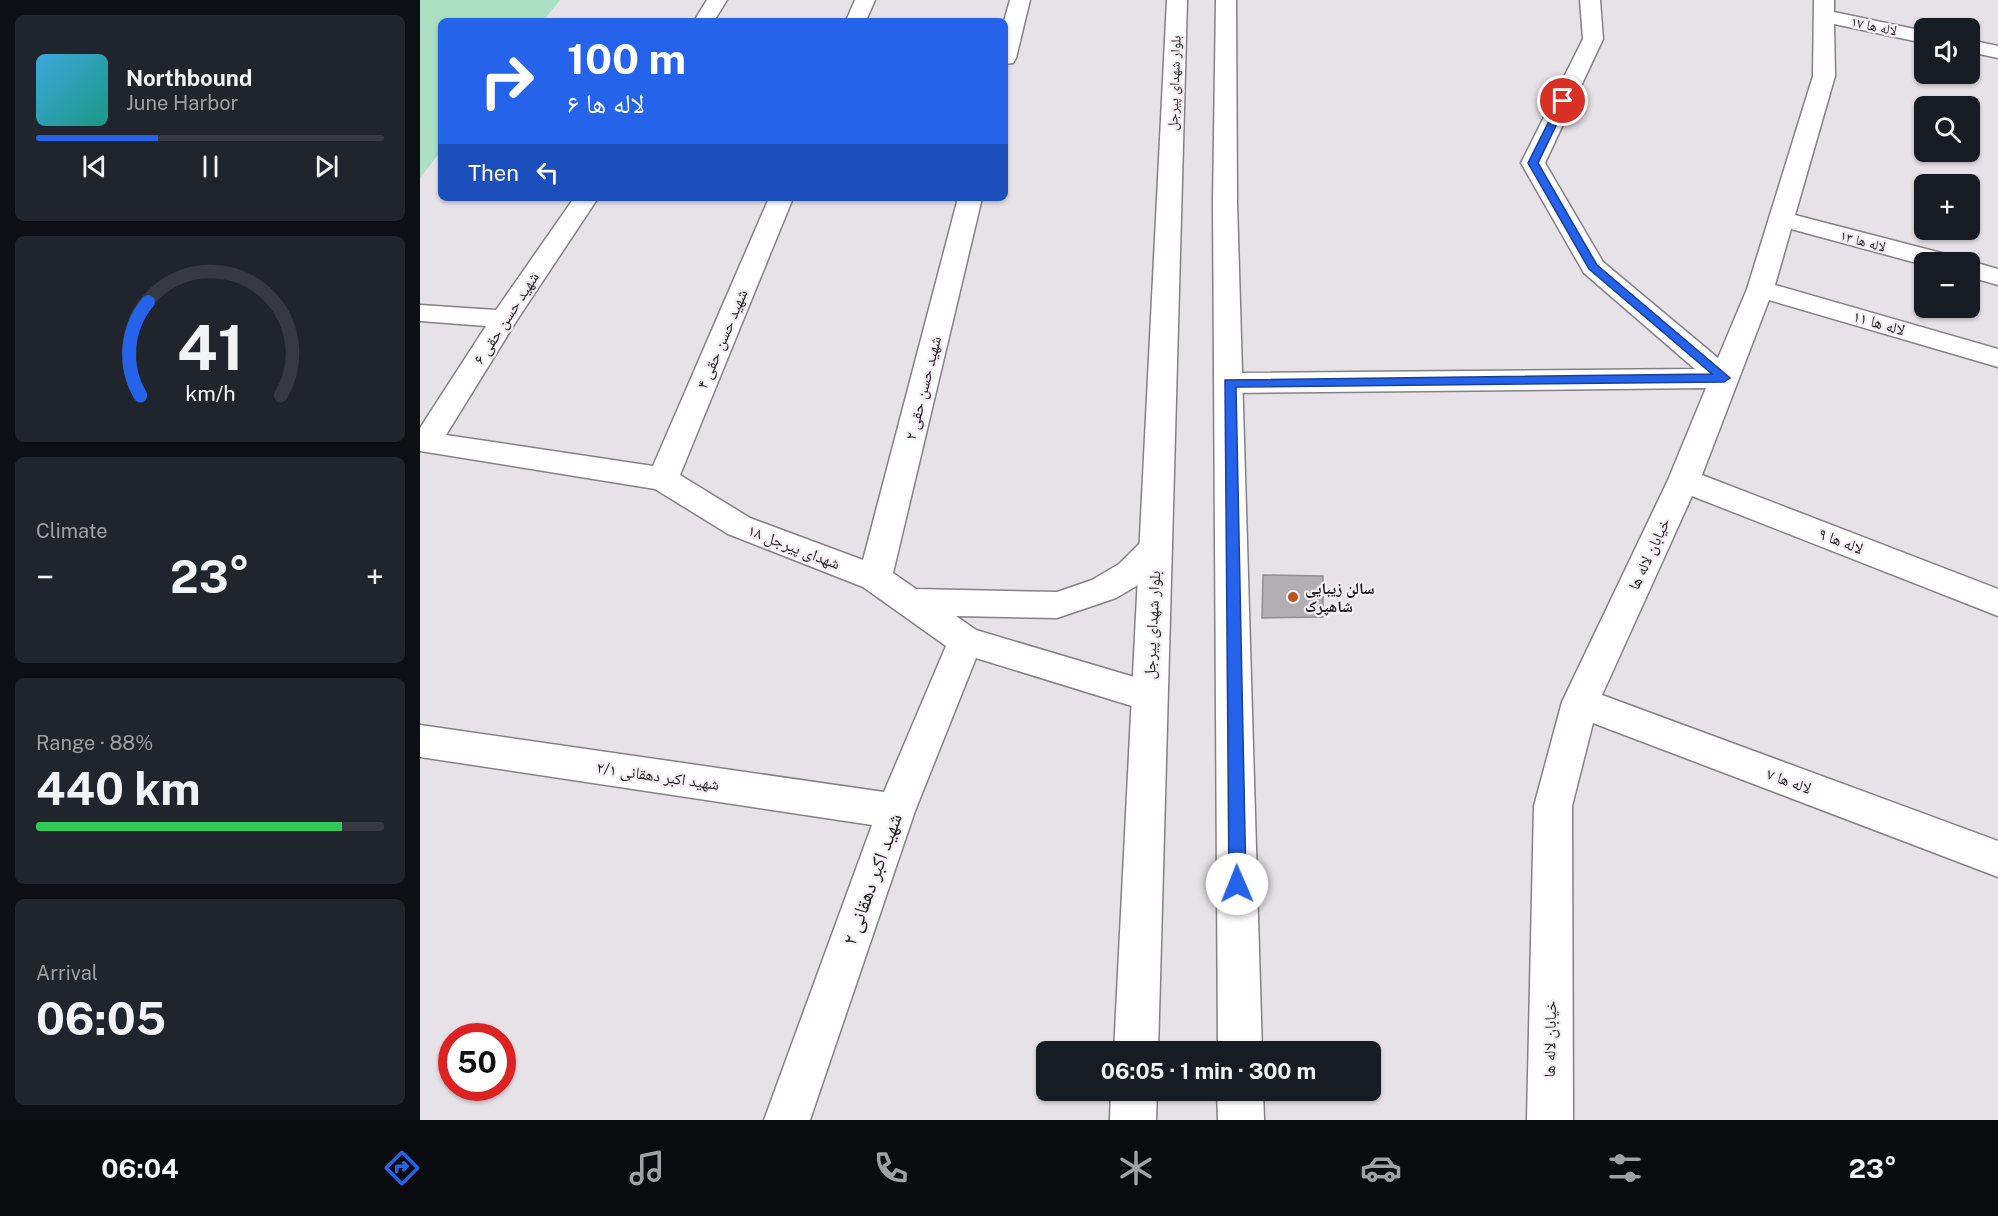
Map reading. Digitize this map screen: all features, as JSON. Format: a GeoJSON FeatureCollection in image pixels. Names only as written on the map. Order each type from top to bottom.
{"type":"FeatureCollection","features":[{"type":"Feature","properties":{"kind":"street"},"geometry":{"type":"LineString","coordinates":[[706,18],[717,0]]}},
{"type":"Feature","properties":{"kind":"street"},"geometry":{"type":"LineString","coordinates":[[857,18],[865,0]]}},
{"type":"Feature","properties":{"kind":"street"},"geometry":{"type":"LineString","coordinates":[[1008,46],[1020,0]]}},
{"type":"Feature","properties":{"kind":"street","name":"بلوار شهدای پیرجل"},"geometry":{"type":"LineString","coordinates":[[1177,0],[1194,185],[1230,383],[1240,1041]]}},
{"type":"Feature","properties":{"kind":"street"},"geometry":{"type":"LineString","coordinates":[[1194,185],[1225,166],[1226,0]]}},
{"type":"Feature","properties":{"kind":"street"},"geometry":{"type":"LineString","coordinates":[[1590,0],[1593,39],[1533,163],[1593,267],[1724,378]]}},
{"type":"Feature","properties":{"kind":"street","name":"لاله ها ۱۷"},"geometry":{"type":"LineString","coordinates":[[1824,8],[1914,34]]}},
{"type":"Feature","properties":{"kind":"street","name":"خیابان لاله ها"},"geometry":{"type":"LineString","coordinates":[[1550,1120],[1553,806],[1580,702],[1684,480],[1760,289],[1824,76],[1824,8]]}},
{"type":"Feature","properties":{"kind":"street"},"geometry":{"type":"LineString","coordinates":[[1980,48],[1998,52]]}},
{"type":"Feature","properties":{"kind":"street","name":"بلوار شهدای پیرجل"},"geometry":{"type":"LineString","coordinates":[[1136,1041],[1148,696],[1156,548],[1194,185]]}},
{"type":"Feature","properties":{"kind":"street","name":"شهید حسن حقی ۶"},"geometry":{"type":"LineString","coordinates":[[424,441],[584,201]]}},
{"type":"Feature","properties":{"kind":"street","name":"شهید حسن حقی ۴"},"geometry":{"type":"LineString","coordinates":[[663,479],[780,201]]}},
{"type":"Feature","properties":{"kind":"street","name":"شهید حسن حقی ۲"},"geometry":{"type":"LineString","coordinates":[[875,578],[969,201]]}},
{"type":"Feature","properties":{"kind":"street","name":"لاله ها ۱۳"},"geometry":{"type":"LineString","coordinates":[[1781,219],[1914,254]]}},
{"type":"Feature","properties":{"kind":"street"},"geometry":{"type":"LineString","coordinates":[[1980,272],[1998,277]]}},
{"type":"Feature","properties":{"kind":"street","name":"لاله ها ۱۱"},"geometry":{"type":"LineString","coordinates":[[1760,289],[1998,358]]}},
{"type":"Feature","properties":{"kind":"street"},"geometry":{"type":"LineString","coordinates":[[420,313],[504,319]]}},
{"type":"Feature","properties":{"kind":"street"},"geometry":{"type":"LineString","coordinates":[[1230,383],[1724,378]]}},
{"type":"Feature","properties":{"kind":"street","name":"شهدای پیرجل ۱۸"},"geometry":{"type":"LineString","coordinates":[[424,441],[663,479],[740,526],[875,578],[965,641],[1148,696]]}},
{"type":"Feature","properties":{"kind":"street","name":"لاله ها ۹"},"geometry":{"type":"LineString","coordinates":[[1684,480],[1998,603]]}},
{"type":"Feature","properties":{"kind":"street"},"geometry":{"type":"LineString","coordinates":[[909,602],[1057,605],[1104,589],[1131,573],[1156,548]]}},
{"type":"Feature","properties":{"kind":"street","name":"شهید اکبر دهقانی ۲"},"geometry":{"type":"LineString","coordinates":[[787,1120],[896,812],[965,641]]}},
{"type":"Feature","properties":{"kind":"street","name":"لاله ها ۷"},"geometry":{"type":"LineString","coordinates":[[1580,702],[1998,859]]}},
{"type":"Feature","properties":{"kind":"street","name":"شهید اکبر دهقانی ۲/۱"},"geometry":{"type":"LineString","coordinates":[[420,741],[896,812]]}},
{"type":"Feature","properties":{"kind":"street"},"geometry":{"type":"LineString","coordinates":[[1133,1120],[1134,1101]]}},
{"type":"Feature","properties":{"kind":"street"},"geometry":{"type":"LineString","coordinates":[[1240,1101],[1241,1120]]}},
{"type":"Feature","properties":{"kind":"green space"},"geometry":{"type":"Polygon","coordinates":[[[420,0],[560,0],[545,18],[438,18],[438,155],[420,178],[420,0]]]}},
{"type":"Feature","properties":{"kind":"building","name":"سالن زیبایی شاهپرک"},"geometry":{"type":"Polygon","coordinates":[[[1263,575],[1323,576],[1323,617],[1262,618],[1263,575]]]}},
{"type":"Feature","properties":{"kind":"place","name":"سالن زیبایی شاهپرک"},"geometry":{"type":"Point","coordinates":[1293,597]}},
{"type":"Feature","properties":{"kind":"route"},"geometry":{"type":"LineString","coordinates":[[1237,884],[1230,383],[1724,378],[1593,267],[1533,163],[1563,101]]}}]}
